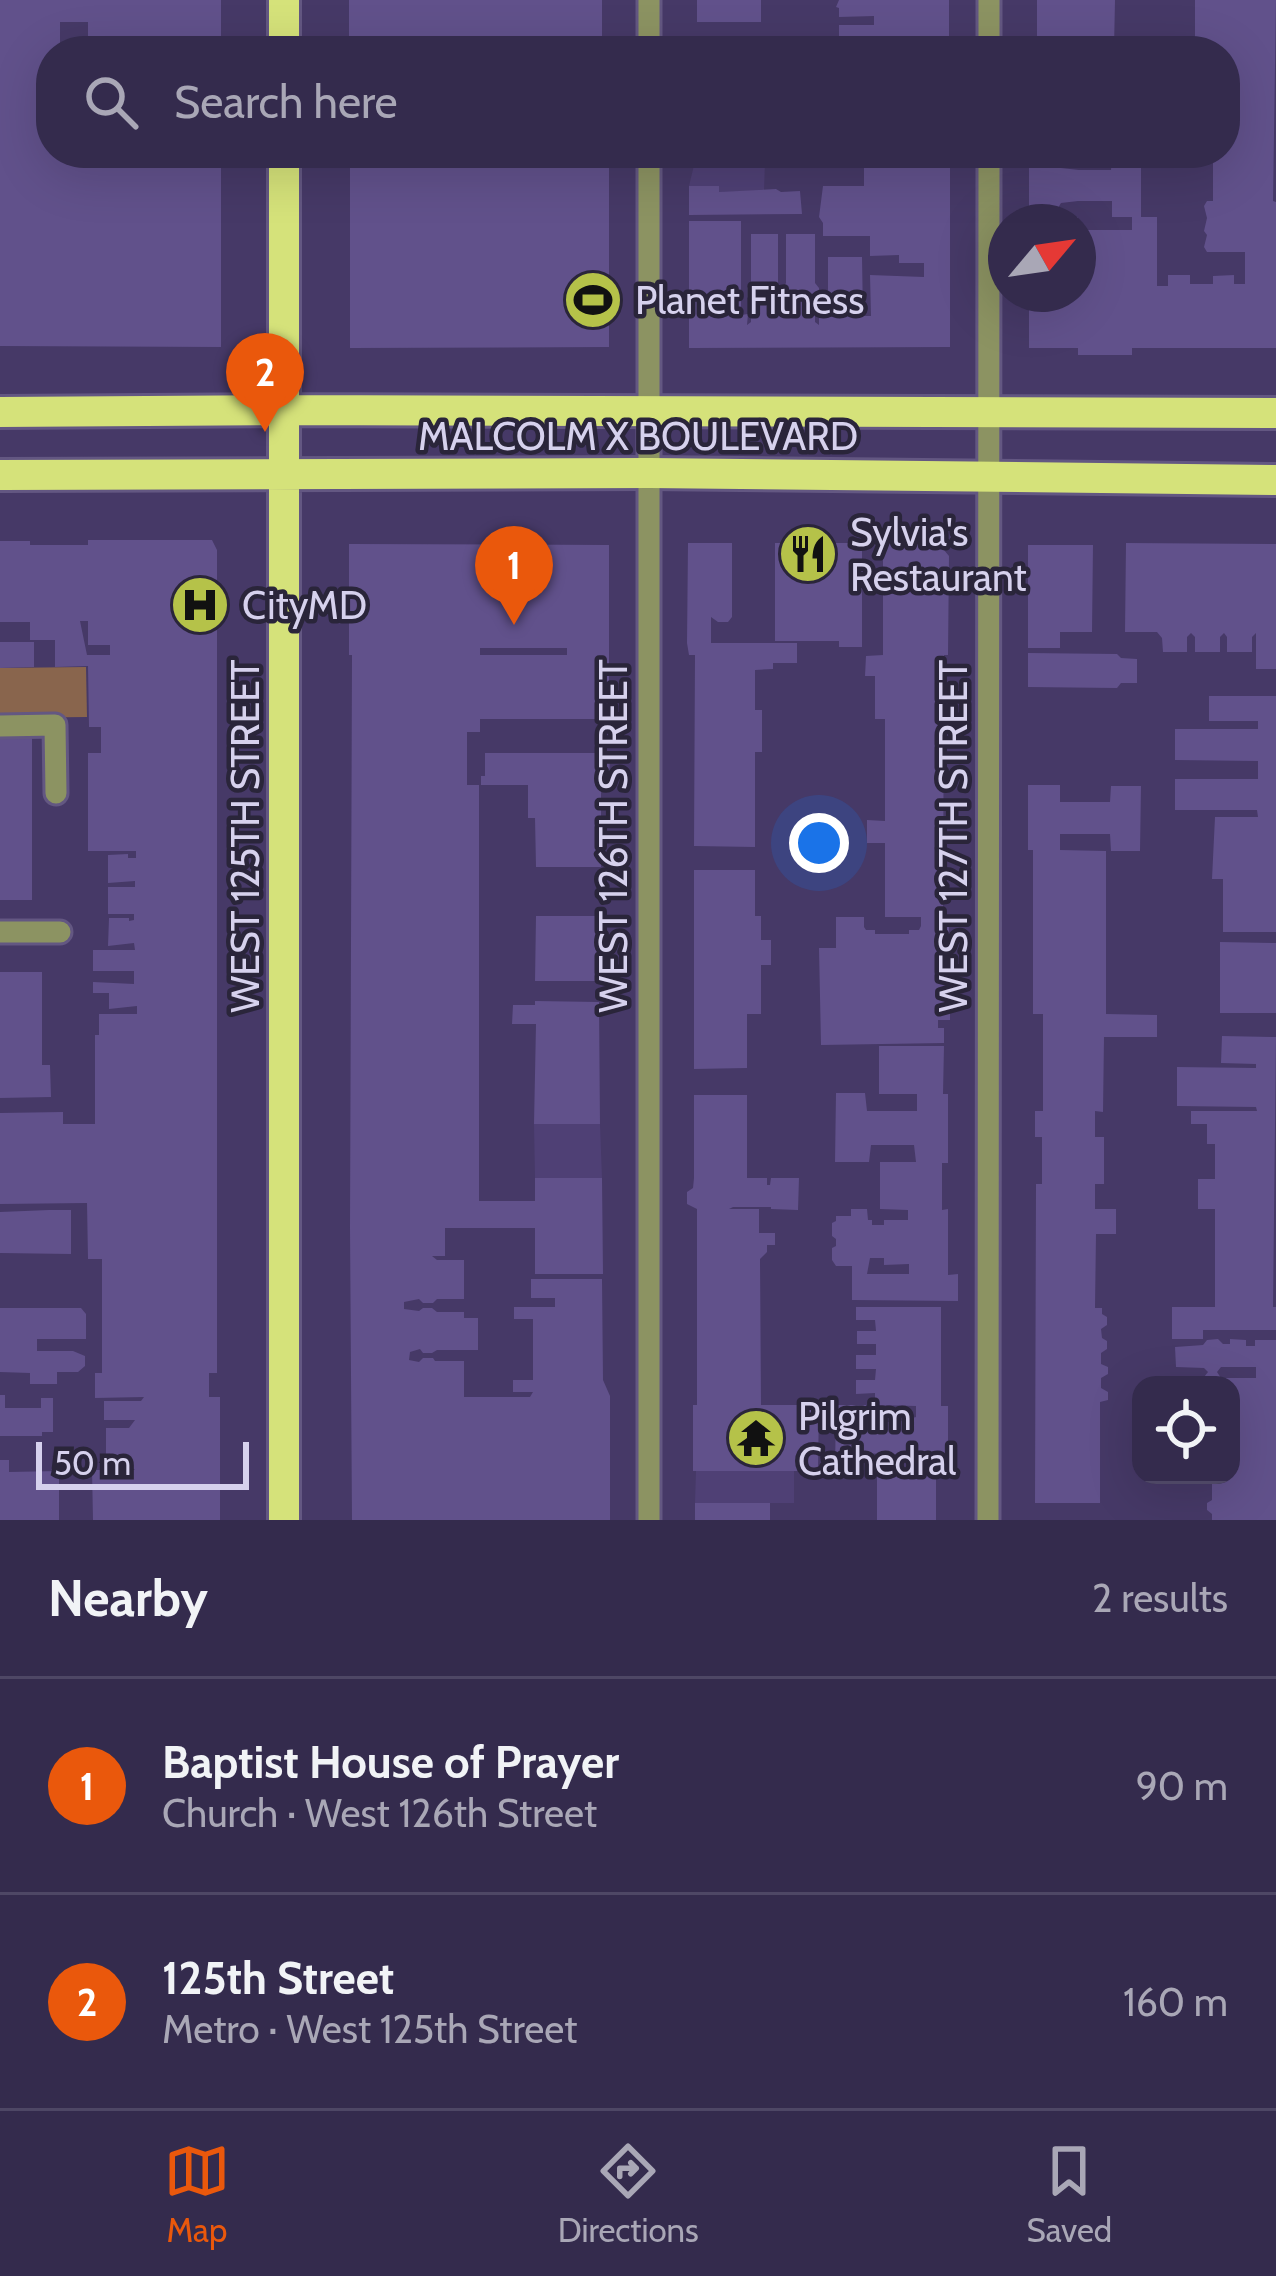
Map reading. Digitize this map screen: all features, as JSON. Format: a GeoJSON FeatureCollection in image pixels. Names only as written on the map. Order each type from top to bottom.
{"type":"FeatureCollection","features":[{"type":"Feature","properties":{"kind":"main road"},"geometry":{"type":"LineString","coordinates":[[284,0],[284,36]]}},
{"type":"Feature","properties":{"kind":"main road","name":"WEST 125TH STREET"},"geometry":{"type":"LineString","coordinates":[[284,168],[284,1520]]}},
{"type":"Feature","properties":{"kind":"main road","name":"MALCOLM X BOULEVARD"},"geometry":{"type":"LineString","coordinates":[[0,412],[1276,413]]}},
{"type":"Feature","properties":{"kind":"main road","name":"MALCOLM X BOULEVARD"},"geometry":{"type":"LineString","coordinates":[[0,476],[650,473],[1276,480]]}},
{"type":"Feature","properties":{"kind":"street"},"geometry":{"type":"LineString","coordinates":[[649,0],[649,36]]}},
{"type":"Feature","properties":{"kind":"street"},"geometry":{"type":"LineString","coordinates":[[989,0],[989,36]]}},
{"type":"Feature","properties":{"kind":"street","name":"WEST 126TH STREET"},"geometry":{"type":"LineString","coordinates":[[649,168],[649,1520]]}},
{"type":"Feature","properties":{"kind":"street","name":"WEST 127TH STREET"},"geometry":{"type":"LineString","coordinates":[[988,1520],[989,168]]}},
{"type":"Feature","properties":{"kind":"street"},"geometry":{"type":"LineString","coordinates":[[0,725],[55,725],[56,793]]}},
{"type":"Feature","properties":{"kind":"street"},"geometry":{"type":"LineString","coordinates":[[0,932],[60,932]]}},
{"type":"Feature","properties":{"kind":"shaded area"},"geometry":{"type":"Polygon","coordinates":[[[693,168],[765,168],[764,191],[719,192],[719,186],[689,186],[693,168]]]}},
{"type":"Feature","properties":{"kind":"shaded area"},"geometry":{"type":"Polygon","coordinates":[[[86,667],[87,717],[0,718],[0,668],[86,667]]]}},
{"type":"Feature","properties":{"kind":"shaded area"},"geometry":{"type":"Polygon","coordinates":[[[534,1124],[600,1124],[602,1178],[535,1178],[534,1124]]]}},
{"type":"Feature","properties":{"kind":"shaded area"},"geometry":{"type":"Polygon","coordinates":[[[696,1471],[794,1471],[794,1503],[695,1503],[696,1471]]]}},
{"type":"Feature","properties":{"kind":"building"},"geometry":{"type":"Polygon","coordinates":[[[0,0],[221,0],[221,36],[88,36],[88,22],[60,22],[60,36],[36,36],[36,168],[221,168],[221,347],[0,346],[0,0]]]}},
{"type":"Feature","properties":{"kind":"building"},"geometry":{"type":"Polygon","coordinates":[[[349,0],[602,0],[602,36],[349,36],[349,0]]]}},
{"type":"Feature","properties":{"kind":"building"},"geometry":{"type":"Polygon","coordinates":[[[697,0],[761,0],[761,22],[697,22],[697,0]]]}},
{"type":"Feature","properties":{"kind":"building"},"geometry":{"type":"Polygon","coordinates":[[[839,0],[949,0],[949,36],[839,36],[839,25],[874,25],[874,16],[839,17],[839,0]]]}},
{"type":"Feature","properties":{"kind":"building"},"geometry":{"type":"Polygon","coordinates":[[[1037,0],[1115,0],[1114,36],[1037,36],[1037,0]]]}},
{"type":"Feature","properties":{"kind":"building"},"geometry":{"type":"Polygon","coordinates":[[[1195,0],[1276,0],[1276,348],[1132,348],[1132,355],[1078,355],[1078,348],[1029,348],[1029,312],[1096,312],[1096,230],[1132,230],[1132,217],[1112,217],[1112,201],[1029,204],[1029,168],[1141,168],[1141,217],[1157,217],[1157,286],[1168,286],[1168,275],[1190,275],[1190,284],[1213,284],[1213,276],[1234,275],[1234,284],[1245,284],[1245,252],[1207,252],[1204,247],[1204,206],[1213,201],[1213,168],[1240,168],[1240,36],[1195,36],[1195,0]]]}},
{"type":"Feature","properties":{"kind":"building"},"geometry":{"type":"Polygon","coordinates":[[[350,168],[609,168],[609,347],[350,348],[350,168]]]}},
{"type":"Feature","properties":{"kind":"building"},"geometry":{"type":"Polygon","coordinates":[[[864,168],[950,168],[950,347],[689,348],[689,221],[741,221],[741,315],[748,314],[747,325],[751,322],[747,288],[751,283],[751,234],[778,234],[778,284],[783,288],[786,234],[815,234],[819,297],[815,322],[819,325],[819,316],[828,316],[828,257],[862,257],[863,316],[871,316],[870,275],[924,277],[924,263],[899,263],[899,255],[870,256],[870,236],[823,236],[819,217],[823,186],[864,186],[864,168]]]}},
{"type":"Feature","properties":{"kind":"building"},"geometry":{"type":"Polygon","coordinates":[[[689,186],[719,186],[719,192],[800,191],[802,214],[689,215],[689,186]]]}},
{"type":"Feature","properties":{"kind":"building"},"geometry":{"type":"Polygon","coordinates":[[[88,540],[212,540],[217,550],[217,1373],[209,1373],[209,1397],[220,1397],[220,1520],[93,1520],[92,1470],[135,1470],[129,1465],[106,1465],[106,1428],[129,1428],[135,1420],[104,1420],[104,1401],[141,1401],[144,1397],[95,1398],[95,1373],[102,1373],[102,1259],[88,1259],[87,1203],[0,1204],[0,1113],[63,1112],[63,1124],[95,1124],[99,1014],[137,1014],[137,1006],[109,1009],[109,993],[93,993],[93,982],[134,984],[134,971],[93,971],[93,950],[135,950],[134,943],[108,946],[109,918],[129,921],[134,914],[108,914],[108,887],[135,887],[135,881],[108,883],[108,855],[136,858],[136,851],[88,851],[88,753],[101,753],[101,727],[89,727],[88,666],[55,667],[55,640],[30,640],[30,622],[0,622],[0,541],[88,545],[88,540]],[[80,621],[87,655],[110,655],[110,645],[88,645],[88,621],[80,621]]]}},
{"type":"Feature","properties":{"kind":"building"},"geometry":{"type":"Polygon","coordinates":[[[688,543],[732,543],[732,617],[718,622],[711,617],[711,643],[797,643],[797,663],[773,663],[773,669],[755,670],[762,752],[755,752],[755,847],[694,846],[695,655],[689,655],[687,643],[688,543]]]}},
{"type":"Feature","properties":{"kind":"building"},"geometry":{"type":"Polygon","coordinates":[[[775,543],[862,543],[862,647],[839,647],[839,641],[775,641],[775,543]]]}},
{"type":"Feature","properties":{"kind":"building"},"geometry":{"type":"Polygon","coordinates":[[[883,543],[939,544],[949,556],[943,917],[949,917],[949,949],[944,949],[944,965],[938,965],[938,972],[950,972],[950,1020],[938,1020],[938,1028],[944,1028],[944,1043],[821,1045],[819,948],[836,948],[836,917],[864,917],[864,927],[875,934],[909,934],[921,926],[921,917],[885,917],[885,843],[867,843],[867,820],[885,821],[885,719],[875,719],[875,676],[865,676],[866,656],[883,655],[883,543]]]}},
{"type":"Feature","properties":{"kind":"building"},"geometry":{"type":"Polygon","coordinates":[[[1126,543],[1276,544],[1276,669],[1256,669],[1256,633],[1252,652],[1227,652],[1224,633],[1220,652],[1195,652],[1191,633],[1187,652],[1163,652],[1157,632],[1125,632],[1126,543]]]}},
{"type":"Feature","properties":{"kind":"building"},"geometry":{"type":"Polygon","coordinates":[[[349,544],[609,545],[609,719],[480,719],[480,732],[467,732],[467,785],[479,785],[479,1201],[535,1201],[535,1178],[602,1178],[603,1274],[535,1274],[535,1228],[445,1228],[445,1256],[432,1256],[464,1260],[464,1299],[423,1303],[419,1299],[404,1302],[404,1309],[432,1308],[478,1318],[478,1350],[423,1353],[420,1349],[410,1352],[409,1360],[464,1361],[464,1397],[530,1397],[533,1392],[513,1392],[513,1380],[533,1380],[533,1319],[514,1319],[514,1307],[555,1307],[555,1298],[531,1298],[531,1279],[602,1279],[603,1380],[610,1396],[610,1520],[352,1520],[349,544]],[[480,648],[480,655],[567,655],[567,648],[480,648]]]}},
{"type":"Feature","properties":{"kind":"building"},"geometry":{"type":"Polygon","coordinates":[[[1028,545],[1093,545],[1092,632],[1060,632],[1060,648],[1028,648],[1028,545]]]}},
{"type":"Feature","properties":{"kind":"building"},"geometry":{"type":"Polygon","coordinates":[[[0,642],[34,642],[34,667],[0,668],[0,642]]]}},
{"type":"Feature","properties":{"kind":"building"},"geometry":{"type":"Polygon","coordinates":[[[1028,653],[1117,654],[1137,659],[1137,683],[1121,683],[1117,688],[1028,687],[1028,653]]]}},
{"type":"Feature","properties":{"kind":"building"},"geometry":{"type":"Polygon","coordinates":[[[1209,696],[1276,696],[1276,932],[1223,932],[1223,879],[1212,879],[1215,817],[1258,817],[1257,810],[1175,810],[1175,779],[1258,779],[1258,761],[1175,760],[1175,729],[1258,729],[1258,721],[1209,721],[1209,696]]]}},
{"type":"Feature","properties":{"kind":"building"},"geometry":{"type":"Polygon","coordinates":[[[0,732],[32,732],[32,900],[0,900],[0,732]]]}},
{"type":"Feature","properties":{"kind":"building"},"geometry":{"type":"Polygon","coordinates":[[[485,753],[610,753],[609,785],[601,785],[601,867],[536,867],[535,818],[528,818],[528,785],[481,785],[485,753]]]}},
{"type":"Feature","properties":{"kind":"building"},"geometry":{"type":"Polygon","coordinates":[[[1028,785],[1060,785],[1060,802],[1110,802],[1111,786],[1141,786],[1140,851],[1111,851],[1110,834],[1060,834],[1060,850],[1106,851],[1106,1014],[1157,1015],[1157,1037],[1104,1037],[1103,1112],[1095,1111],[1095,1137],[1104,1137],[1104,1184],[1095,1184],[1095,1209],[1116,1209],[1116,1234],[1096,1234],[1095,1308],[1102,1308],[1107,1317],[1101,1329],[1107,1349],[1101,1353],[1101,1364],[1108,1367],[1108,1374],[1101,1378],[1108,1400],[1100,1402],[1100,1503],[1035,1503],[1036,1184],[1042,1184],[1042,1137],[1035,1137],[1035,1111],[1043,1111],[1043,1014],[1033,1014],[1028,785]]]}},
{"type":"Feature","properties":{"kind":"building"},"geometry":{"type":"Polygon","coordinates":[[[694,870],[755,870],[755,916],[761,916],[761,940],[771,940],[771,965],[761,965],[761,1014],[747,1014],[747,1068],[694,1069],[694,870]]]}},
{"type":"Feature","properties":{"kind":"building"},"geometry":{"type":"Polygon","coordinates":[[[536,916],[601,916],[601,981],[535,981],[536,916]]]}},
{"type":"Feature","properties":{"kind":"building"},"geometry":{"type":"Polygon","coordinates":[[[1220,942],[1276,943],[1276,1013],[1220,1013],[1220,942]]]}},
{"type":"Feature","properties":{"kind":"building"},"geometry":{"type":"Polygon","coordinates":[[[0,972],[42,972],[42,1065],[50,1065],[51,1097],[0,1098],[0,972]]]}},
{"type":"Feature","properties":{"kind":"building"},"geometry":{"type":"Polygon","coordinates":[[[535,1001],[599,1002],[600,1124],[534,1124],[536,1024],[512,1024],[513,1005],[535,1005],[535,1001]]]}},
{"type":"Feature","properties":{"kind":"building"},"geometry":{"type":"Polygon","coordinates":[[[1222,1036],[1276,1037],[1276,1330],[1203,1330],[1203,1339],[1172,1339],[1172,1307],[1215,1307],[1215,1209],[1198,1209],[1198,1179],[1215,1179],[1215,1144],[1207,1144],[1207,1124],[1191,1124],[1191,1111],[1257,1111],[1256,1107],[1177,1106],[1177,1067],[1256,1068],[1256,1064],[1221,1063],[1222,1036]]]}},
{"type":"Feature","properties":{"kind":"building"},"geometry":{"type":"Polygon","coordinates":[[[879,1046],[944,1046],[948,1163],[942,1163],[942,1210],[948,1209],[948,1275],[958,1274],[958,1301],[852,1300],[852,1266],[836,1266],[832,1260],[836,1216],[867,1209],[872,1225],[908,1220],[908,1210],[880,1209],[880,1162],[916,1162],[914,1145],[871,1145],[869,1162],[835,1162],[836,1093],[865,1093],[867,1111],[917,1111],[917,1094],[879,1094],[879,1046]],[[870,1258],[867,1274],[909,1274],[909,1264],[884,1265],[884,1258],[870,1258]]]}},
{"type":"Feature","properties":{"kind":"building"},"geometry":{"type":"Polygon","coordinates":[[[694,1095],[747,1095],[747,1178],[767,1178],[770,1185],[771,1178],[799,1178],[798,1210],[771,1207],[729,1209],[759,1209],[759,1233],[775,1233],[775,1245],[767,1245],[760,1259],[761,1405],[819,1405],[818,1471],[693,1471],[697,1209],[687,1204],[687,1192],[694,1178],[694,1095]]]}},
{"type":"Feature","properties":{"kind":"building"},"geometry":{"type":"Polygon","coordinates":[[[71,1210],[71,1254],[0,1253],[0,1212],[71,1210]]]}},
{"type":"Feature","properties":{"kind":"building"},"geometry":{"type":"Polygon","coordinates":[[[856,1307],[941,1307],[941,1406],[948,1406],[948,1470],[936,1470],[936,1520],[877,1520],[877,1470],[918,1470],[915,1456],[865,1453],[864,1470],[835,1470],[836,1405],[866,1405],[870,1422],[916,1417],[916,1406],[875,1405],[875,1393],[856,1394],[856,1380],[875,1380],[876,1369],[856,1369],[856,1355],[876,1355],[876,1344],[857,1344],[857,1331],[876,1331],[875,1320],[856,1320],[856,1307]]]}},
{"type":"Feature","properties":{"kind":"building"},"geometry":{"type":"Polygon","coordinates":[[[0,1308],[81,1308],[86,1314],[86,1339],[37,1339],[37,1351],[73,1351],[85,1356],[85,1366],[78,1372],[57,1372],[57,1384],[30,1384],[30,1373],[0,1372],[0,1308]]]}},
{"type":"Feature","properties":{"kind":"building"},"geometry":{"type":"Polygon","coordinates":[[[1218,1339],[1223,1344],[1230,1344],[1230,1339],[1246,1340],[1246,1346],[1255,1346],[1255,1340],[1276,1340],[1276,1520],[1212,1520],[1207,1510],[1212,1484],[1240,1484],[1240,1378],[1256,1378],[1256,1367],[1221,1367],[1220,1376],[1205,1376],[1204,1368],[1176,1367],[1175,1347],[1218,1339]]]}},
{"type":"Feature","properties":{"kind":"building"},"geometry":{"type":"Polygon","coordinates":[[[0,1395],[5,1395],[5,1408],[41,1408],[41,1398],[53,1398],[53,1432],[0,1436],[0,1395]]]}},
{"type":"Feature","properties":{"kind":"building"},"geometry":{"type":"Polygon","coordinates":[[[0,1460],[9,1460],[9,1472],[59,1471],[59,1520],[0,1520],[0,1460]]]}},
{"type":"Feature","properties":{"kind":"building"},"geometry":{"type":"Polygon","coordinates":[[[695,1503],[770,1503],[770,1520],[695,1520],[695,1503]]]}},
{"type":"Feature","properties":{"kind":"place","name":"Planet Fitness"},"geometry":{"type":"Point","coordinates":[593,300]}},
{"type":"Feature","properties":{"kind":"place","name":"125th Street"},"geometry":{"type":"Point","coordinates":[265,432]}},
{"type":"Feature","properties":{"kind":"place","name":"Sylvia's Restaurant"},"geometry":{"type":"Point","coordinates":[808,554]}},
{"type":"Feature","properties":{"kind":"place","name":"CityMD"},"geometry":{"type":"Point","coordinates":[200,605]}},
{"type":"Feature","properties":{"kind":"place","name":"Baptist House of Prayer"},"geometry":{"type":"Point","coordinates":[514,625]}},
{"type":"Feature","properties":{"kind":"place","name":"Pilgrim Cathedral"},"geometry":{"type":"Point","coordinates":[756,1438]}}]}
